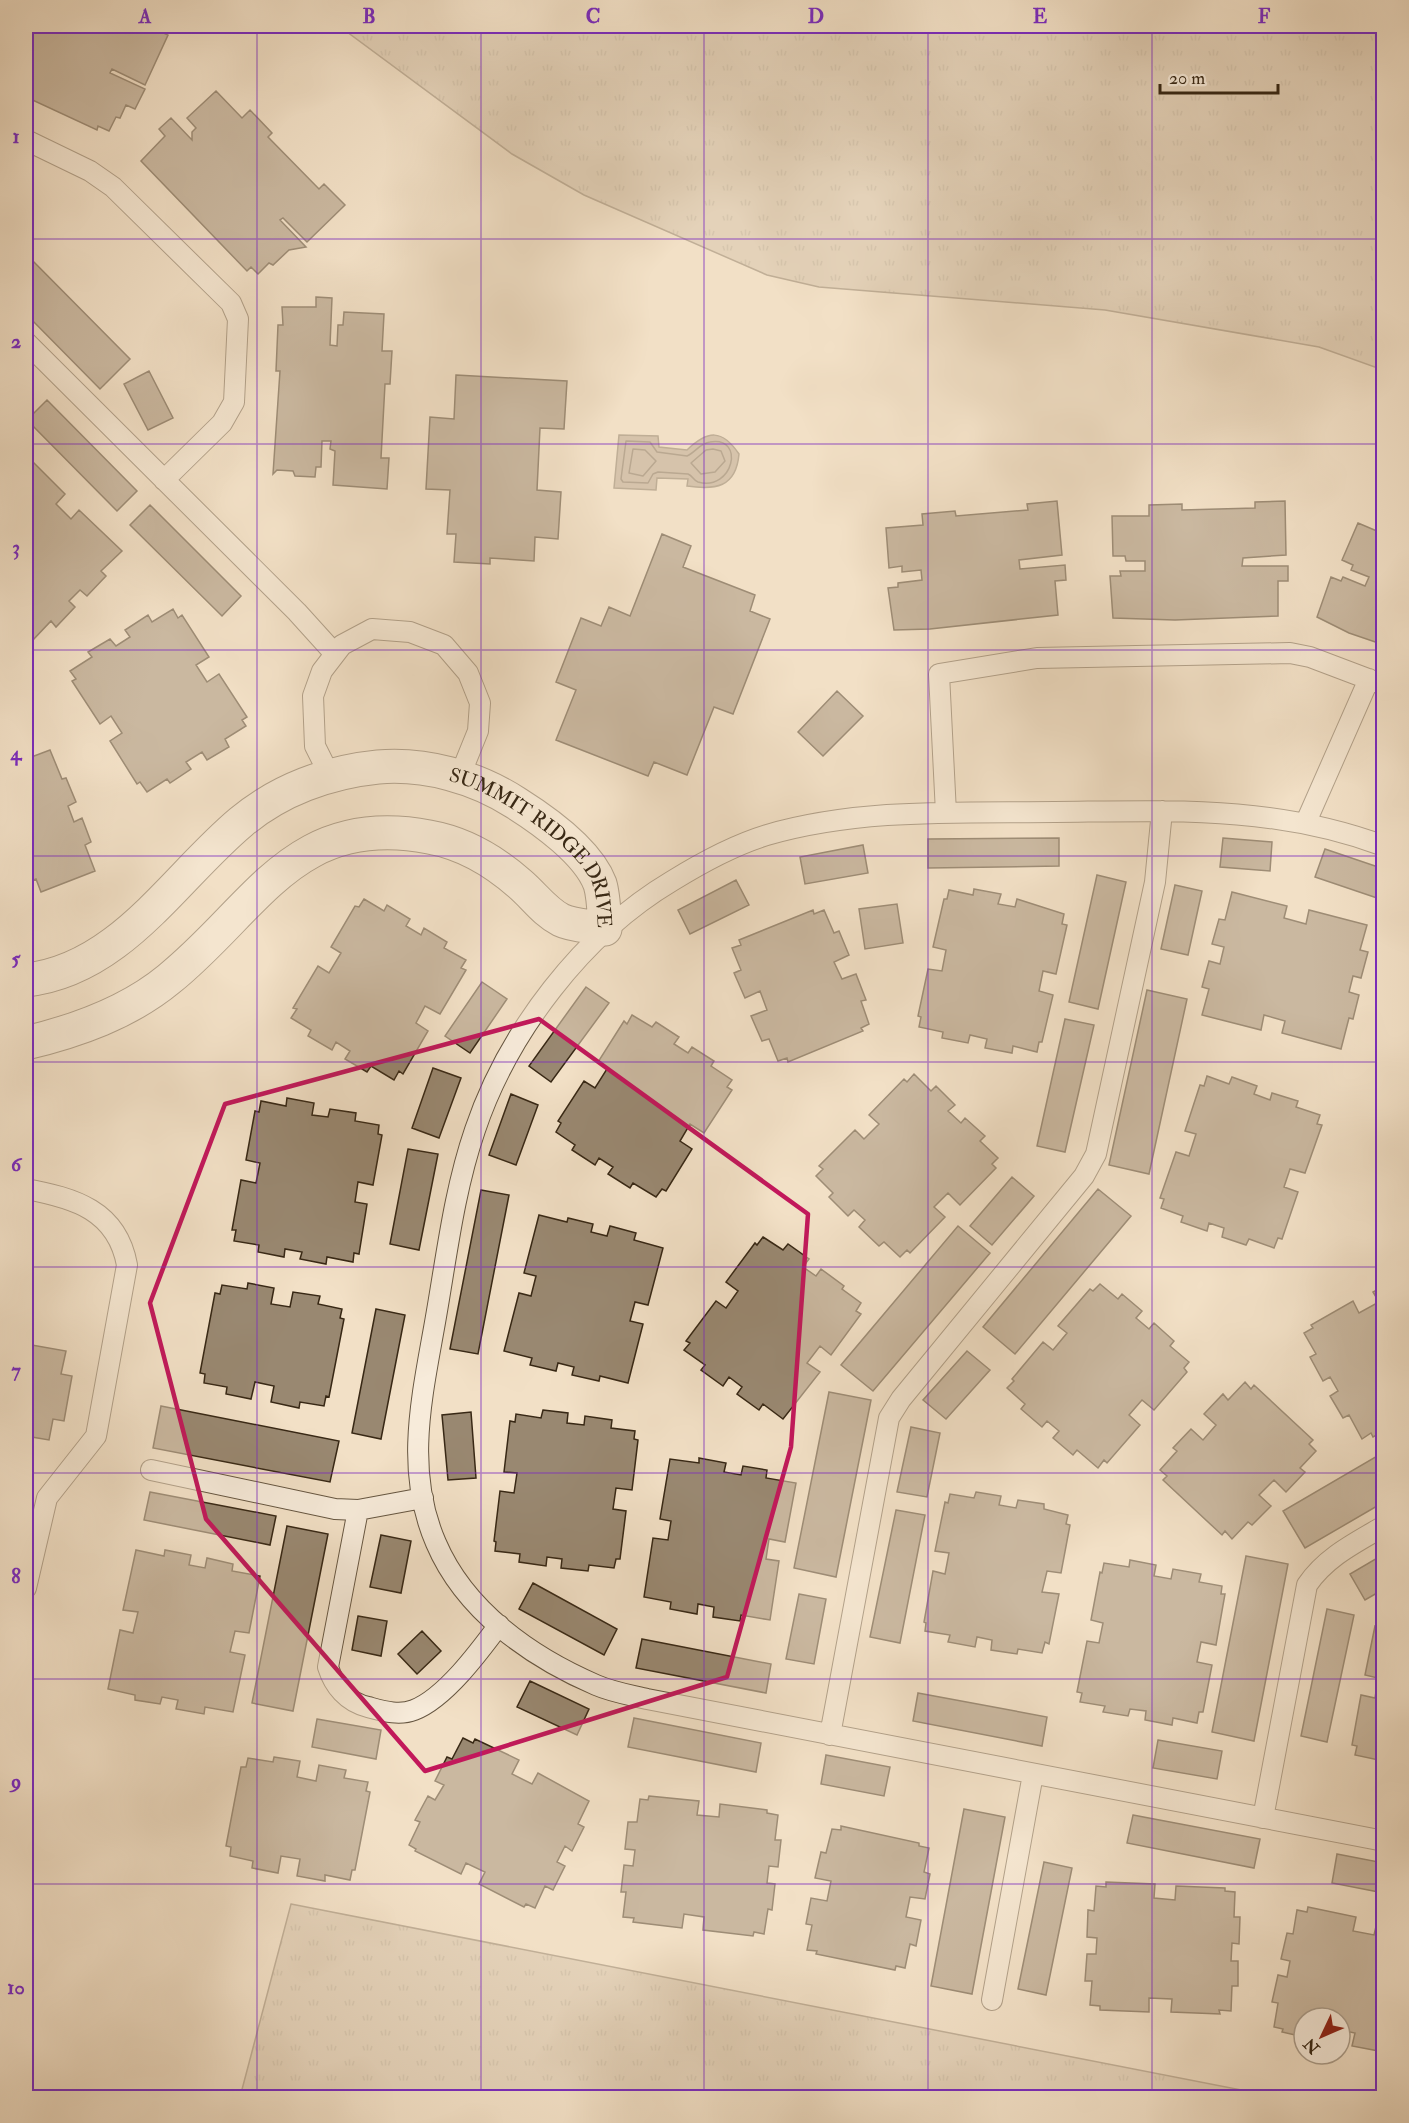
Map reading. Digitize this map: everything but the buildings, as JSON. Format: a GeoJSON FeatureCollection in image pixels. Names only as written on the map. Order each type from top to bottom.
{"type":"FeatureCollection","features":[{"type":"Feature","properties":{"kind":"street","name":"SUMMIT RIDGE DRIVE"},"geometry":{"type":"LineString","coordinates":[[26,980],[76,965],[111,946],[141,921],[242,821],[276,797],[313,781],[357,769],[398,766],[440,772],[459,777],[508,797],[537,816],[588,863],[600,885],[605,929],[562,920],[490,861],[468,849],[429,837],[388,833],[351,836],[313,849],[284,867],[183,967],[140,999],[100,1020],[58,1035],[26,1043]]}},
{"type":"Feature","properties":{"kind":"lane"},"geometry":{"type":"LineString","coordinates":[[26,140],[90,171],[113,187],[231,303],[238,319],[234,402],[222,423],[164,480]]}},
{"type":"Feature","properties":{"kind":"lane"},"geometry":{"type":"LineString","coordinates":[[26,342],[335,654]]}},
{"type":"Feature","properties":{"kind":"lane"},"geometry":{"type":"LineString","coordinates":[[330,776],[315,746],[313,696],[322,670],[342,645],[372,629],[410,632],[444,645],[468,673],[480,703],[478,731],[459,777]]}},
{"type":"Feature","properties":{"kind":"lane"},"geometry":{"type":"LineString","coordinates":[[946,813],[939,674],[1037,658],[1290,653],[1310,657],[1376,682],[1306,822]]}},
{"type":"Feature","properties":{"kind":"lane"},"geometry":{"type":"LineString","coordinates":[[830,1735],[889,1418],[901,1399],[1084,1176],[1096,1154],[1155,882],[1162,811]]}},
{"type":"Feature","properties":{"kind":"lane"},"geometry":{"type":"LineString","coordinates":[[1383,846],[1306,822],[1260,814],[1162,811],[890,814],[766,835],[725,852],[670,882],[605,929],[568,969],[533,1017],[495,1079],[474,1132],[457,1198],[419,1412],[416,1464],[437,1545],[468,1596],[499,1625],[548,1661],[600,1687],[830,1735],[1383,1841]]}},
{"type":"Feature","properties":{"kind":"lane"},"geometry":{"type":"LineString","coordinates":[[26,1189],[62,1196],[99,1215],[119,1239],[127,1265],[96,1436],[47,1498],[26,1588]]}},
{"type":"Feature","properties":{"kind":"lane"},"geometry":{"type":"LineString","coordinates":[[151,1470],[335,1509],[358,1510],[423,1498]]}},
{"type":"Feature","properties":{"kind":"lane"},"geometry":{"type":"LineString","coordinates":[[358,1510],[328,1667],[332,1682],[344,1694],[361,1706],[391,1713],[413,1710],[432,1699],[474,1658],[499,1625]]}},
{"type":"Feature","properties":{"kind":"lane"},"geometry":{"type":"LineString","coordinates":[[1263,1818],[1307,1585],[1317,1570],[1334,1556],[1383,1526]]}},
{"type":"Feature","properties":{"kind":"lane"},"geometry":{"type":"LineString","coordinates":[[992,2000],[1033,1774]]}},
{"type":"Feature","properties":{"kind":"highlighted area"},"geometry":{"type":"Polygon","coordinates":[[[539,1019],[808,1214],[791,1447],[727,1677],[425,1771],[206,1519],[150,1303],[225,1104],[539,1019]]]}},
{"type":"Feature","properties":{"kind":"green space"},"geometry":{"type":"Polygon","coordinates":[[[339,26],[1383,26],[1383,370],[1319,347],[1105,310],[819,287],[767,275],[584,195],[512,154],[339,26]]]}},
{"type":"Feature","properties":{"kind":"green space"},"geometry":{"type":"Polygon","coordinates":[[[291,1904],[1277,2097],[240,2097],[291,1904]]]}},
{"type":"Feature","properties":{"kind":"water"},"geometry":{"type":"Polygon","coordinates":[[[619,435],[658,436],[659,447],[687,450],[708,436],[721,436],[739,454],[737,465],[729,480],[715,487],[687,486],[688,479],[657,478],[656,490],[614,488],[619,435]]]}}]}
